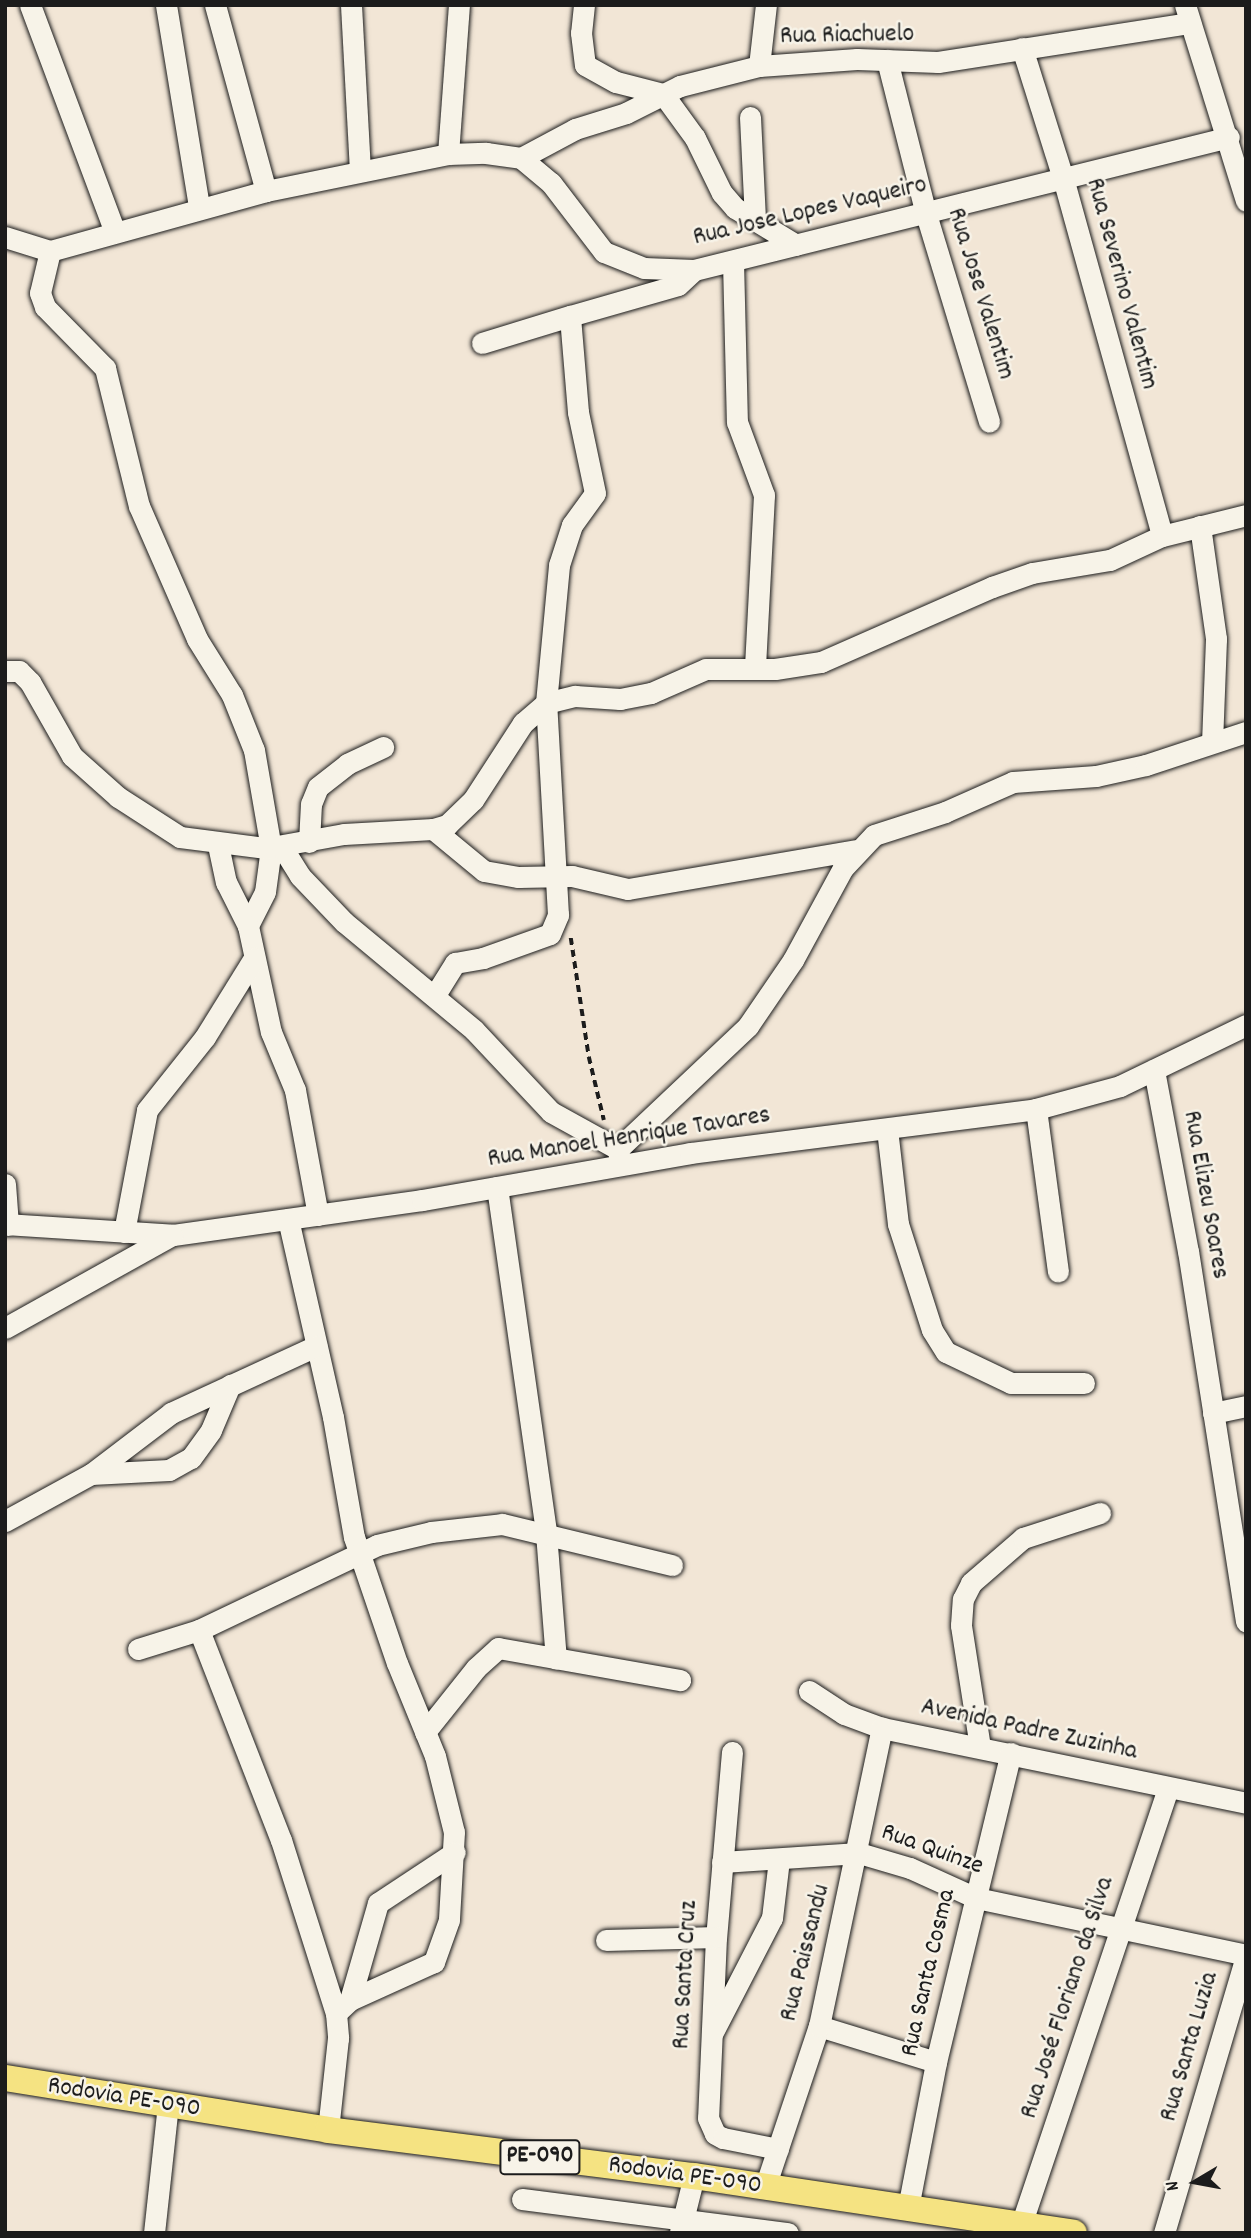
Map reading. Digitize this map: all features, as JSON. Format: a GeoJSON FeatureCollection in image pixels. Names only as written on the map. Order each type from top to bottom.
{"type":"FeatureCollection","features":[{"type":"Feature","properties":{"kind":"main road","name":"Rodovia PE-090"},"geometry":{"type":"LineString","coordinates":[[5,2078],[328,2130],[694,2176],[1074,2233]]}},
{"type":"Feature","properties":{"kind":"street"},"geometry":{"type":"LineString","coordinates":[[30,5],[114,230]]}},
{"type":"Feature","properties":{"kind":"street"},"geometry":{"type":"LineString","coordinates":[[166,5],[199,207]]}},
{"type":"Feature","properties":{"kind":"street"},"geometry":{"type":"LineString","coordinates":[[215,5],[266,191]]}},
{"type":"Feature","properties":{"kind":"street"},"geometry":{"type":"LineString","coordinates":[[351,5],[359,171]]}},
{"type":"Feature","properties":{"kind":"street"},"geometry":{"type":"LineString","coordinates":[[449,154],[459,5]]}},
{"type":"Feature","properties":{"kind":"street"},"geometry":{"type":"LineString","coordinates":[[584,5],[581,33],[585,65],[616,82],[663,94],[695,138],[722,194],[796,245]]}},
{"type":"Feature","properties":{"kind":"street"},"geometry":{"type":"LineString","coordinates":[[759,66],[766,5]]}},
{"type":"Feature","properties":{"kind":"street"},"geometry":{"type":"LineString","coordinates":[[1187,14],[1229,137],[1246,201]]}},
{"type":"Feature","properties":{"kind":"street","name":"Rua Riachuelo"},"geometry":{"type":"LineString","coordinates":[[521,158],[575,129],[695,81],[759,66],[887,60],[938,62],[1022,48],[1187,14]]}},
{"type":"Feature","properties":{"kind":"street","name":"Rua Severino Valentim"},"geometry":{"type":"LineString","coordinates":[[1022,48],[1063,178],[1162,536]]}},
{"type":"Feature","properties":{"kind":"street","name":"Rua Jose Valentim"},"geometry":{"type":"LineString","coordinates":[[887,60],[926,214],[989,422]]}},
{"type":"Feature","properties":{"kind":"street"},"geometry":{"type":"LineString","coordinates":[[750,117],[755,218]]}},
{"type":"Feature","properties":{"kind":"street","name":"Rua Jose Lopes Vaqueiro"},"geometry":{"type":"LineString","coordinates":[[521,158],[551,183],[604,252],[644,268],[694,270],[1229,137]]}},
{"type":"Feature","properties":{"kind":"street"},"geometry":{"type":"LineString","coordinates":[[5,237],[50,251],[199,207],[359,171],[449,154],[521,158]]}},
{"type":"Feature","properties":{"kind":"street"},"geometry":{"type":"LineString","coordinates":[[50,251],[40,293],[46,307],[105,369],[139,506],[197,639],[232,695],[254,750],[277,847],[300,876],[344,922],[396,968],[435,995],[551,1112],[616,1154],[748,1026],[771,996],[855,850]]}},
{"type":"Feature","properties":{"kind":"street"},"geometry":{"type":"LineString","coordinates":[[733,261],[737,422],[764,495],[755,668]]}},
{"type":"Feature","properties":{"kind":"street"},"geometry":{"type":"LineString","coordinates":[[482,343],[678,285],[694,270]]}},
{"type":"Feature","properties":{"kind":"street"},"geometry":{"type":"LineString","coordinates":[[435,995],[455,963],[483,958],[550,934],[558,915],[558,877],[546,703],[559,565],[572,525],[595,493],[578,412],[570,316]]}},
{"type":"Feature","properties":{"kind":"street"},"geometry":{"type":"LineString","coordinates":[[5,671],[24,675],[72,756],[118,797],[180,836],[218,845],[277,847],[344,834],[433,829],[447,825],[473,800],[523,723],[546,703],[575,696],[631,698],[706,669],[789,668],[840,656],[992,587],[1032,573],[1110,560],[1162,536],[1246,515]]}},
{"type":"Feature","properties":{"kind":"street"},"geometry":{"type":"LineString","coordinates":[[1200,526],[1216,639],[1212,741]]}},
{"type":"Feature","properties":{"kind":"street"},"geometry":{"type":"LineString","coordinates":[[433,829],[484,871],[517,877],[558,877],[628,889],[855,850],[885,830],[945,812],[1004,785],[1028,778],[1096,776],[1163,761],[1212,741],[1246,732]]}},
{"type":"Feature","properties":{"kind":"street"},"geometry":{"type":"LineString","coordinates":[[309,842],[311,804],[318,787],[348,764],[383,747]]}},
{"type":"Feature","properties":{"kind":"street"},"geometry":{"type":"LineString","coordinates":[[218,845],[226,882],[248,926],[271,1032],[302,1117],[318,1215]]}},
{"type":"Feature","properties":{"kind":"street"},"geometry":{"type":"LineString","coordinates":[[248,926],[265,892],[277,847]]}},
{"type":"Feature","properties":{"kind":"street"},"geometry":{"type":"LineString","coordinates":[[124,1232],[147,1110],[228,1005],[254,958]]}},
{"type":"Feature","properties":{"kind":"street","name":"Rua Manoel Henrique Tavares"},"geometry":{"type":"LineString","coordinates":[[6,1224],[173,1235],[498,1187],[616,1154],[690,1153],[1036,1108],[1078,1100],[1154,1070],[1246,1025]]}},
{"type":"Feature","properties":{"kind":"street","name":"Rua Elizeu Soares"},"geometry":{"type":"LineString","coordinates":[[1154,1070],[1246,1621]]}},
{"type":"Feature","properties":{"kind":"street"},"geometry":{"type":"LineString","coordinates":[[1036,1108],[1058,1272]]}},
{"type":"Feature","properties":{"kind":"street"},"geometry":{"type":"LineString","coordinates":[[887,1129],[898,1224],[932,1331],[946,1352],[1011,1383],[1084,1383]]}},
{"type":"Feature","properties":{"kind":"street"},"geometry":{"type":"LineString","coordinates":[[5,1184],[6,1224]]}},
{"type":"Feature","properties":{"kind":"street"},"geometry":{"type":"LineString","coordinates":[[498,1187],[546,1533],[556,1659]]}},
{"type":"Feature","properties":{"kind":"street"},"geometry":{"type":"LineString","coordinates":[[288,1219],[360,1554],[445,1786],[455,1852],[449,1920],[434,1962],[343,2007]]}},
{"type":"Feature","properties":{"kind":"street"},"geometry":{"type":"LineString","coordinates":[[5,1328],[173,1235]]}},
{"type":"Feature","properties":{"kind":"street"},"geometry":{"type":"LineString","coordinates":[[5,1521],[91,1474],[171,1413],[316,1346]]}},
{"type":"Feature","properties":{"kind":"street"},"geometry":{"type":"LineString","coordinates":[[91,1474],[169,1470],[191,1458],[211,1430],[230,1385]]}},
{"type":"Feature","properties":{"kind":"street"},"geometry":{"type":"LineString","coordinates":[[1213,1413],[1246,1406]]}},
{"type":"Feature","properties":{"kind":"street"},"geometry":{"type":"LineString","coordinates":[[980,1747],[962,1639],[962,1599],[971,1583],[1023,1538],[1100,1513]]}},
{"type":"Feature","properties":{"kind":"street"},"geometry":{"type":"LineString","coordinates":[[138,1649],[199,1630],[400,1538],[502,1524],[672,1565]]}},
{"type":"Feature","properties":{"kind":"street"},"geometry":{"type":"LineString","coordinates":[[199,1630],[343,2007]]}},
{"type":"Feature","properties":{"kind":"street"},"geometry":{"type":"LineString","coordinates":[[425,1732],[493,1650],[516,1648],[556,1659],[680,1680]]}},
{"type":"Feature","properties":{"kind":"street","name":"Avenida Padre Zuzinha"},"geometry":{"type":"LineString","coordinates":[[809,1691],[844,1714],[882,1728],[1246,1804]]}},
{"type":"Feature","properties":{"kind":"street","name":"Rua Paissandu"},"geometry":{"type":"LineString","coordinates":[[765,2187],[819,2026],[859,1853],[882,1728]]}},
{"type":"Feature","properties":{"kind":"street","name":"Rua Santa Cruz"},"geometry":{"type":"LineString","coordinates":[[732,1752],[710,2039],[711,2127],[723,2138],[778,2149]]}},
{"type":"Feature","properties":{"kind":"street","name":"Rua Santa Cosma"},"geometry":{"type":"LineString","coordinates":[[908,2208],[936,2062],[1011,1753]]}},
{"type":"Feature","properties":{"kind":"street","name":"Rua José Floriano da Silva"},"geometry":{"type":"LineString","coordinates":[[1034,2228],[1120,1927],[1168,1789]]}},
{"type":"Feature","properties":{"kind":"street"},"geometry":{"type":"LineString","coordinates":[[328,2130],[343,2007],[378,1903],[455,1852]]}},
{"type":"Feature","properties":{"kind":"street","name":"Rua Quinze"},"geometry":{"type":"LineString","coordinates":[[722,1862],[859,1853],[910,1868],[976,1898],[1246,1956]]}},
{"type":"Feature","properties":{"kind":"street"},"geometry":{"type":"LineString","coordinates":[[710,2039],[772,1918],[779,1859]]}},
{"type":"Feature","properties":{"kind":"street"},"geometry":{"type":"LineString","coordinates":[[606,1940],[716,1937]]}},
{"type":"Feature","properties":{"kind":"street","name":"Rua Santa Luzia"},"geometry":{"type":"LineString","coordinates":[[1164,2233],[1246,1956]]}},
{"type":"Feature","properties":{"kind":"street"},"geometry":{"type":"LineString","coordinates":[[819,2026],[936,2062]]}},
{"type":"Feature","properties":{"kind":"street"},"geometry":{"type":"LineString","coordinates":[[154,2233],[168,2105]]}},
{"type":"Feature","properties":{"kind":"street"},"geometry":{"type":"LineString","coordinates":[[681,2226],[694,2176]]}},
{"type":"Feature","properties":{"kind":"street"},"geometry":{"type":"LineString","coordinates":[[523,2199],[681,2226],[788,2233]]}},
{"type":"Feature","properties":{"kind":"path"},"geometry":{"type":"LineString","coordinates":[[558,915],[570,933],[589,1056],[616,1154]]}}]}
